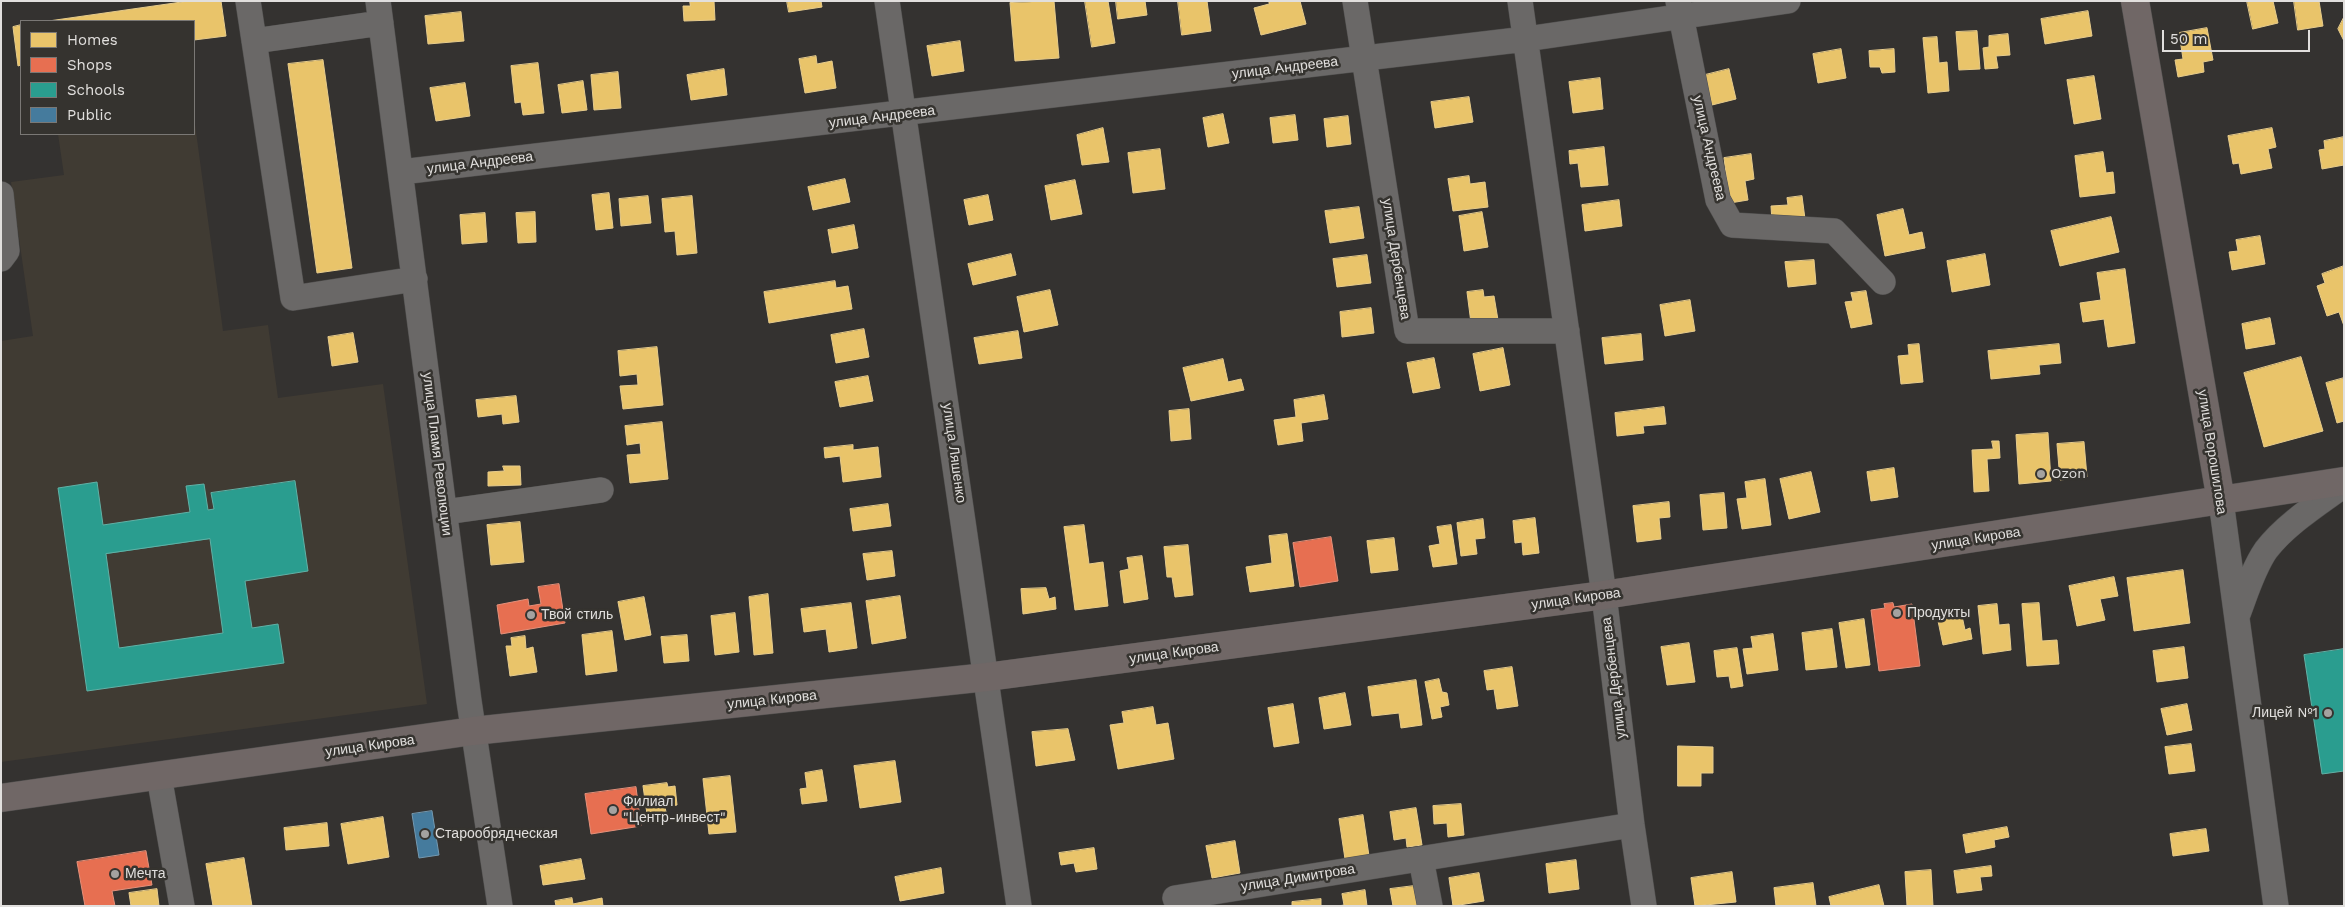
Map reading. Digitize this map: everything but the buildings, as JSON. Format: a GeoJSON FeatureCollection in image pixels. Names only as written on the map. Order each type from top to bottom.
{"type":"FeatureCollection","features":[{"type":"Feature","properties":{"kind":"main road","name":"улица Ворошилова"},"geometry":{"type":"LineString","coordinates":[[2135,1],[2221,502]]}},
{"type":"Feature","properties":{"kind":"main road","name":"улица Кирова"},"geometry":{"type":"LineString","coordinates":[[1,798],[473,731],[987,678],[1604,596],[2221,502],[2344,481]]}},
{"type":"Feature","properties":{"kind":"street"},"geometry":{"type":"LineString","coordinates":[[248,1],[293,298],[415,279]]}},
{"type":"Feature","properties":{"kind":"street","name":"улица Ляшенко"},"geometry":{"type":"LineString","coordinates":[[888,1],[1019,906]]}},
{"type":"Feature","properties":{"kind":"street"},"geometry":{"type":"LineString","coordinates":[[1355,1],[1364,59]]}},
{"type":"Feature","properties":{"kind":"street","name":"улица Дербенцева"},"geometry":{"type":"LineString","coordinates":[[1520,1],[1604,596],[1632,826],[1644,906]]}},
{"type":"Feature","properties":{"kind":"street","name":"улица Андреева"},"geometry":{"type":"LineString","coordinates":[[401,172],[1364,59],[1526,39],[1679,9],[1788,1]]}},
{"type":"Feature","properties":{"kind":"street","name":"улица Андреева"},"geometry":{"type":"LineString","coordinates":[[1679,9],[1718,200],[1732,225],[1834,230],[1883,282]]}},
{"type":"Feature","properties":{"kind":"street"},"geometry":{"type":"LineString","coordinates":[[254,40],[379,12]]}},
{"type":"Feature","properties":{"kind":"street","name":"улица Пламя Революции"},"geometry":{"type":"LineString","coordinates":[[379,12],[473,731],[500,906]]}},
{"type":"Feature","properties":{"kind":"street","name":"улица Дербенцева"},"geometry":{"type":"LineString","coordinates":[[1364,59],[1407,332],[1567,331]]}},
{"type":"Feature","properties":{"kind":"street"},"geometry":{"type":"LineString","coordinates":[[1,194],[7,251],[1,259]]}},
{"type":"Feature","properties":{"kind":"street"},"geometry":{"type":"LineString","coordinates":[[2237,619],[2247,589],[2267,550],[2283,532],[2344,485]]}},
{"type":"Feature","properties":{"kind":"street"},"geometry":{"type":"LineString","coordinates":[[445,512],[601,490]]}},
{"type":"Feature","properties":{"kind":"street","name":"улица Ворошилова"},"geometry":{"type":"LineString","coordinates":[[2221,502],[2276,906]]}},
{"type":"Feature","properties":{"kind":"street"},"geometry":{"type":"LineString","coordinates":[[159,776],[182,906]]}},
{"type":"Feature","properties":{"kind":"street","name":"улица Димитрова"},"geometry":{"type":"LineString","coordinates":[[1175,898],[1632,826]]}},
{"type":"Feature","properties":{"kind":"street"},"geometry":{"type":"LineString","coordinates":[[1422,859],[1430,906]]}},
{"type":"Feature","properties":{"kind":"shaded area"},"geometry":{"type":"Polygon","coordinates":[[[195,124],[223,331],[268,325],[278,398],[383,384],[427,704],[1,762],[1,341],[33,336],[11,182],[64,175],[58,135],[195,135],[195,124]]]}},
{"type":"Feature","properties":{"kind":"place","name":"Ozon"},"geometry":{"type":"Point","coordinates":[2041,474]}},
{"type":"Feature","properties":{"kind":"place","name":"Продукты"},"geometry":{"type":"Point","coordinates":[1897,613]}},
{"type":"Feature","properties":{"kind":"place","name":"Твой стиль"},"geometry":{"type":"Point","coordinates":[531,615]}},
{"type":"Feature","properties":{"kind":"place","name":"Лицей №1"},"geometry":{"type":"Point","coordinates":[2328,713]}},
{"type":"Feature","properties":{"kind":"place","name":"Филиал \"Центр-инвест\""},"geometry":{"type":"Point","coordinates":[613,810]}},
{"type":"Feature","properties":{"kind":"place","name":"Старообрядческая"},"geometry":{"type":"Point","coordinates":[425,834]}},
{"type":"Feature","properties":{"kind":"place","name":"Мечта"},"geometry":{"type":"Point","coordinates":[115,874]}}]}
